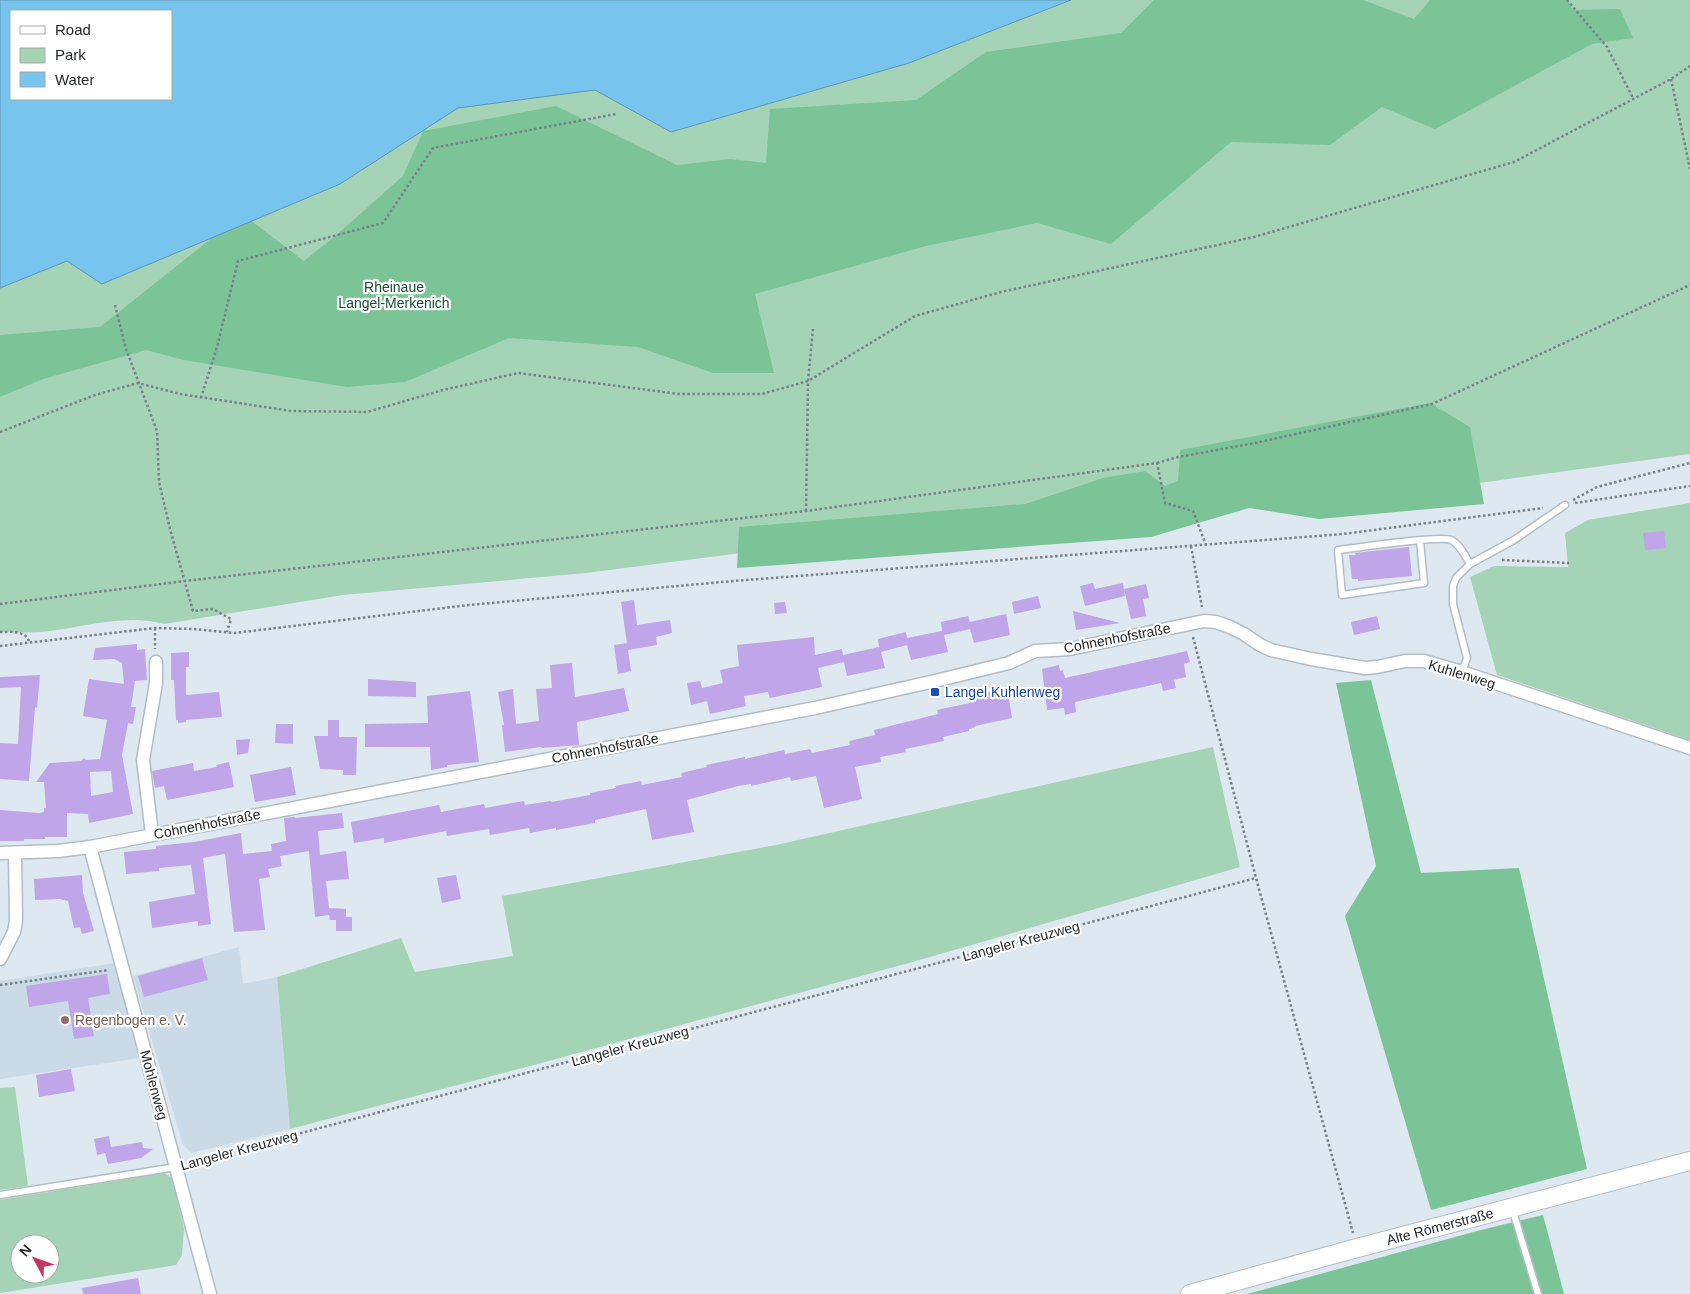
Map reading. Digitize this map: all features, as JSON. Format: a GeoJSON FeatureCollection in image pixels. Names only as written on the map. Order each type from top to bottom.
{"type":"FeatureCollection","features":[{"type":"Feature","properties":{"kind":"street","name":"Cohnenhofstraße"},"geometry":{"type":"LineString","coordinates":[[0,853],[58,851],[90,847],[815,708],[1009,662],[1035,651],[1070,650],[1204,621]]}},
{"type":"Feature","properties":{"kind":"street","name":"Kuhlenweg"},"geometry":{"type":"LineString","coordinates":[[1204,621],[1216,622],[1230,627],[1271,650],[1311,659],[1364,668],[1406,661],[1424,661],[1690,748]]}},
{"type":"Feature","properties":{"kind":"street"},"geometry":{"type":"LineString","coordinates":[[152,834],[143,760],[156,683],[156,662]]}},
{"type":"Feature","properties":{"kind":"street","name":"Mohlenweg"},"geometry":{"type":"LineString","coordinates":[[90,847],[210,1294]]}},
{"type":"Feature","properties":{"kind":"street"},"geometry":{"type":"LineString","coordinates":[[0,959],[14,932],[16,921],[15,853]]}},
{"type":"Feature","properties":{"kind":"street","name":"Alte Römerstraße"},"geometry":{"type":"LineString","coordinates":[[1190,1294],[1357,1248],[1690,1161]]}},
{"type":"Feature","properties":{"kind":"lane"},"geometry":{"type":"LineString","coordinates":[[1462,672],[1467,658],[1453,604],[1453,586],[1461,572],[1470,564],[1514,540],[1565,504]]}},
{"type":"Feature","properties":{"kind":"lane"},"geometry":{"type":"LineString","coordinates":[[1420,541],[1424,583],[1342,595],[1338,550],[1420,541],[1448,538],[1456,542],[1470,564]]}},
{"type":"Feature","properties":{"kind":"lane","name":"Langeler Kreuzweg"},"geometry":{"type":"LineString","coordinates":[[0,1195],[176,1167]]}},
{"type":"Feature","properties":{"kind":"lane"},"geometry":{"type":"LineString","coordinates":[[1512,1207],[1538,1294]]}},
{"type":"Feature","properties":{"kind":"path"},"geometry":{"type":"LineString","coordinates":[[1567,0],[1606,47],[1633,98]]}},
{"type":"Feature","properties":{"kind":"path"},"geometry":{"type":"LineString","coordinates":[[0,432],[95,395],[138,383],[201,398],[290,411],[367,412],[443,390],[518,373],[679,394],[762,394],[808,381],[915,316],[1001,292],[1254,236],[1514,162],[1671,79],[1690,66]]}},
{"type":"Feature","properties":{"kind":"path"},"geometry":{"type":"LineString","coordinates":[[1671,79],[1690,169]]}},
{"type":"Feature","properties":{"kind":"path"},"geometry":{"type":"LineString","coordinates":[[201,398],[217,347],[238,261],[383,223],[433,148],[616,114]]}},
{"type":"Feature","properties":{"kind":"path"},"geometry":{"type":"LineString","coordinates":[[0,604],[185,581],[806,511],[1157,463],[1432,404],[1690,285]]}},
{"type":"Feature","properties":{"kind":"path"},"geometry":{"type":"LineString","coordinates":[[115,305],[126,349],[157,431],[159,482],[170,530],[193,611],[213,609],[231,619],[227,632]]}},
{"type":"Feature","properties":{"kind":"path"},"geometry":{"type":"LineString","coordinates":[[806,511],[808,381],[813,328]]}},
{"type":"Feature","properties":{"kind":"path"},"geometry":{"type":"LineString","coordinates":[[1157,463],[1165,503],[1193,511],[1206,545]]}},
{"type":"Feature","properties":{"kind":"path"},"geometry":{"type":"LineString","coordinates":[[1565,504],[1597,487],[1690,463]]}},
{"type":"Feature","properties":{"kind":"path"},"geometry":{"type":"LineString","coordinates":[[0,646],[155,628],[234,633],[470,605],[733,581],[1343,534],[1690,486]]}},
{"type":"Feature","properties":{"kind":"path"},"geometry":{"type":"LineString","coordinates":[[1190,546],[1204,621]]}},
{"type":"Feature","properties":{"kind":"path"},"geometry":{"type":"LineString","coordinates":[[1498,560],[1569,563]]}},
{"type":"Feature","properties":{"kind":"path"},"geometry":{"type":"LineString","coordinates":[[1189,624],[1357,1248]]}},
{"type":"Feature","properties":{"kind":"path"},"geometry":{"type":"LineString","coordinates":[[155,628],[156,662]]}},
{"type":"Feature","properties":{"kind":"path"},"geometry":{"type":"LineString","coordinates":[[0,632],[21,632],[27,637],[29,642]]}},
{"type":"Feature","properties":{"kind":"path","name":"Langeler Kreuzweg"},"geometry":{"type":"LineString","coordinates":[[176,1167],[1256,878]]}},
{"type":"Feature","properties":{"kind":"path"},"geometry":{"type":"LineString","coordinates":[[0,985],[123,968]]}},
{"type":"Feature","properties":{"kind":"shaded area"},"geometry":{"type":"Polygon","coordinates":[[[239,947],[243,984],[277,977],[290,1129],[191,1153],[183,1145],[133,976],[239,947]]]}},
{"type":"Feature","properties":{"kind":"shaded area","name":"Regenbogen e. V."},"geometry":{"type":"Polygon","coordinates":[[[115,963],[140,1058],[0,1079],[0,981],[115,963]]]}},
{"type":"Feature","properties":{"kind":"green space","name":"Rheinaue Langel-Merkenich"},"geometry":{"type":"Polygon","coordinates":[[[0,0],[1690,0],[1690,454],[1356,500],[905,532],[586,573],[343,595],[164,624],[134,620],[103,622],[42,632],[0,632],[0,0]]]}},
{"type":"Feature","properties":{"kind":"green space"},"geometry":{"type":"Polygon","coordinates":[[[1154,0],[1363,0],[1414,19],[1430,0],[1567,0],[1573,10],[1620,9],[1633,38],[1592,44],[1435,129],[1382,107],[1330,145],[1231,142],[1111,244],[1037,223],[926,246],[755,294],[774,373],[713,373],[638,347],[509,338],[405,382],[347,387],[184,360],[146,350],[43,379],[0,397],[0,335],[100,327],[242,214],[304,261],[403,176],[423,131],[556,106],[677,165],[730,159],[766,163],[770,109],[916,100],[986,52],[1121,33],[1154,0]]]}},
{"type":"Feature","properties":{"kind":"green space"},"geometry":{"type":"Polygon","coordinates":[[[1430,403],[1470,427],[1484,504],[1319,519],[1249,508],[1151,537],[737,568],[739,527],[1025,504],[1103,478],[1145,471],[1165,486],[1178,481],[1180,450],[1430,403]]]}},
{"type":"Feature","properties":{"kind":"green space"},"geometry":{"type":"Polygon","coordinates":[[[1690,503],[1690,740],[1497,675],[1470,577],[1494,566],[1568,567],[1565,533],[1588,520],[1690,503]]]}},
{"type":"Feature","properties":{"kind":"green space"},"geometry":{"type":"Polygon","coordinates":[[[1371,680],[1421,873],[1519,868],[1587,1169],[1431,1210],[1345,916],[1376,866],[1336,683],[1371,680]]]}},
{"type":"Feature","properties":{"kind":"green space"},"geometry":{"type":"Polygon","coordinates":[[[1213,747],[1240,867],[916,961],[290,1129],[277,977],[401,938],[415,972],[513,956],[502,896],[776,845],[1213,747]]]}},
{"type":"Feature","properties":{"kind":"green space"},"geometry":{"type":"Polygon","coordinates":[[[15,1087],[28,1186],[0,1190],[0,1088],[15,1087]]]}},
{"type":"Feature","properties":{"kind":"green space"},"geometry":{"type":"Polygon","coordinates":[[[164,1173],[173,1179],[184,1229],[182,1255],[176,1265],[60,1283],[60,1234],[10,1234],[10,1284],[57,1284],[0,1293],[0,1200],[164,1173]]]}},
{"type":"Feature","properties":{"kind":"green space"},"geometry":{"type":"Polygon","coordinates":[[[1543,1215],[1564,1294],[1247,1294],[1477,1231],[1543,1215]]]}},
{"type":"Feature","properties":{"kind":"water"},"geometry":{"type":"Polygon","coordinates":[[[0,0],[1071,0],[909,63],[671,132],[595,90],[458,108],[340,184],[102,284],[67,261],[0,288],[0,0]]]}},
{"type":"Feature","properties":{"kind":"building"},"geometry":{"type":"Polygon","coordinates":[[[1664,531],[1666,548],[1645,550],[1643,533],[1664,531]]]}},
{"type":"Feature","properties":{"kind":"building"},"geometry":{"type":"Polygon","coordinates":[[[1409,547],[1412,576],[1358,581],[1358,579],[1352,579],[1349,555],[1409,547]]]}},
{"type":"Feature","properties":{"kind":"building"},"geometry":{"type":"Polygon","coordinates":[[[1093,583],[1095,589],[1123,583],[1125,596],[1085,606],[1080,586],[1093,583]]]}},
{"type":"Feature","properties":{"kind":"building"},"geometry":{"type":"Polygon","coordinates":[[[1146,584],[1149,598],[1143,599],[1146,616],[1131,619],[1124,589],[1146,584]]]}},
{"type":"Feature","properties":{"kind":"building"},"geometry":{"type":"Polygon","coordinates":[[[1038,596],[1041,608],[1014,614],[1012,602],[1038,596]]]}},
{"type":"Feature","properties":{"kind":"building"},"geometry":{"type":"Polygon","coordinates":[[[634,600],[637,625],[670,620],[672,633],[656,637],[657,645],[628,650],[621,602],[634,600]]]}},
{"type":"Feature","properties":{"kind":"building"},"geometry":{"type":"Polygon","coordinates":[[[785,602],[787,613],[775,614],[774,603],[785,602]]]}},
{"type":"Feature","properties":{"kind":"building"},"geometry":{"type":"Polygon","coordinates":[[[1073,611],[1120,623],[1076,630],[1073,611]]]}},
{"type":"Feature","properties":{"kind":"building"},"geometry":{"type":"Polygon","coordinates":[[[1006,614],[1010,635],[974,643],[970,629],[944,635],[948,652],[911,660],[907,645],[881,652],[885,668],[847,676],[844,662],[818,668],[822,687],[770,698],[768,692],[744,696],[746,706],[710,714],[707,701],[691,705],[687,683],[700,681],[702,688],[723,683],[720,670],[739,666],[737,645],[814,637],[815,655],[842,649],[843,655],[879,647],[878,639],[906,632],[907,638],[942,631],[941,622],[968,616],[970,622],[1006,614]]]}},
{"type":"Feature","properties":{"kind":"building"},"geometry":{"type":"Polygon","coordinates":[[[1377,616],[1380,629],[1354,635],[1351,622],[1377,616]]]}},
{"type":"Feature","properties":{"kind":"building"},"geometry":{"type":"Polygon","coordinates":[[[627,643],[631,671],[618,674],[614,645],[627,643]]]}},
{"type":"Feature","properties":{"kind":"building"},"geometry":{"type":"Polygon","coordinates":[[[137,644],[137,650],[145,649],[147,680],[135,681],[131,707],[136,707],[133,724],[128,723],[122,755],[133,814],[89,823],[88,814],[67,813],[67,837],[0,841],[0,810],[44,812],[44,808],[46,808],[44,782],[36,782],[50,763],[81,761],[84,758],[86,760],[100,759],[107,720],[83,716],[89,679],[124,684],[122,663],[114,659],[93,660],[95,648],[137,644]],[[111,771],[90,772],[91,796],[113,792],[111,771]]]}},
{"type":"Feature","properties":{"kind":"building"},"geometry":{"type":"Polygon","coordinates":[[[1187,651],[1190,662],[1184,664],[1186,677],[1174,680],[1176,688],[1163,691],[1161,683],[1075,702],[1076,712],[1065,715],[1064,708],[1047,710],[1042,669],[1059,665],[1060,671],[1063,670],[1065,678],[1187,651]]]}},
{"type":"Feature","properties":{"kind":"building"},"geometry":{"type":"Polygon","coordinates":[[[189,652],[189,667],[186,667],[186,695],[219,692],[222,717],[186,720],[186,722],[178,723],[178,720],[176,720],[174,680],[171,680],[171,653],[189,652]]]}},
{"type":"Feature","properties":{"kind":"building"},"geometry":{"type":"Polygon","coordinates":[[[572,663],[575,697],[624,688],[629,711],[577,722],[579,745],[541,747],[505,752],[502,725],[504,725],[498,692],[513,689],[516,724],[539,721],[536,689],[552,688],[550,665],[572,663]]]}},
{"type":"Feature","properties":{"kind":"building"},"geometry":{"type":"Polygon","coordinates":[[[40,675],[37,708],[35,707],[29,781],[0,779],[0,743],[18,744],[21,687],[0,688],[0,677],[40,675]]]}},
{"type":"Feature","properties":{"kind":"building"},"geometry":{"type":"Polygon","coordinates":[[[368,679],[416,682],[416,697],[368,696],[368,679]]]}},
{"type":"Feature","properties":{"kind":"building"},"geometry":{"type":"Polygon","coordinates":[[[1004,688],[1006,698],[1009,699],[1012,718],[975,726],[969,729],[969,731],[943,737],[944,741],[905,749],[906,752],[880,757],[881,762],[855,767],[862,799],[824,808],[816,776],[791,781],[790,777],[751,786],[751,784],[738,786],[687,800],[694,832],[652,840],[646,809],[595,820],[595,823],[556,830],[556,828],[530,833],[529,828],[490,835],[489,829],[447,836],[446,831],[384,843],[384,838],[354,843],[351,822],[439,805],[441,812],[484,804],[485,808],[524,801],[525,805],[551,802],[590,795],[590,793],[616,788],[615,786],[641,781],[642,785],[682,777],[681,773],[707,767],[706,765],[745,757],[745,759],[784,750],[785,754],[810,749],[812,753],[850,745],[849,741],[875,735],[874,730],[938,714],[937,710],[970,703],[968,696],[1004,688]]]}},
{"type":"Feature","properties":{"kind":"building"},"geometry":{"type":"Polygon","coordinates":[[[470,691],[479,762],[447,765],[447,767],[431,770],[430,747],[365,747],[365,724],[428,723],[427,696],[470,691]]]}},
{"type":"Feature","properties":{"kind":"building"},"geometry":{"type":"Polygon","coordinates":[[[328,720],[339,720],[339,737],[357,737],[356,775],[343,775],[343,770],[320,769],[314,736],[328,736],[328,720]]]}},
{"type":"Feature","properties":{"kind":"building"},"geometry":{"type":"Polygon","coordinates":[[[276,724],[293,724],[293,744],[275,743],[276,724]]]}},
{"type":"Feature","properties":{"kind":"building"},"geometry":{"type":"Polygon","coordinates":[[[250,739],[248,753],[237,755],[236,740],[250,739]]]}},
{"type":"Feature","properties":{"kind":"building"},"geometry":{"type":"Polygon","coordinates":[[[229,762],[234,787],[167,800],[164,786],[155,788],[152,771],[193,763],[194,771],[217,767],[216,765],[229,762]]]}},
{"type":"Feature","properties":{"kind":"building"},"geometry":{"type":"Polygon","coordinates":[[[291,767],[296,795],[255,802],[250,775],[291,767]]]}},
{"type":"Feature","properties":{"kind":"building"},"geometry":{"type":"Polygon","coordinates":[[[342,813],[344,828],[318,831],[320,855],[346,851],[349,879],[326,881],[329,908],[346,909],[346,917],[352,917],[352,931],[336,931],[336,920],[330,920],[329,915],[315,917],[309,851],[280,856],[282,866],[268,869],[270,877],[259,879],[265,930],[234,932],[225,854],[203,858],[211,924],[198,926],[198,921],[152,928],[149,902],[195,894],[191,865],[159,868],[159,871],[126,874],[124,852],[156,849],[156,846],[194,842],[241,833],[243,854],[272,851],[271,844],[286,841],[284,818],[342,813]]]}},
{"type":"Feature","properties":{"kind":"building"},"geometry":{"type":"Polygon","coordinates":[[[82,875],[83,893],[94,931],[82,934],[80,927],[74,928],[68,901],[60,899],[35,900],[34,879],[82,875]]]}},
{"type":"Feature","properties":{"kind":"building"},"geometry":{"type":"Polygon","coordinates":[[[456,875],[461,899],[442,903],[437,878],[456,875]]]}},
{"type":"Feature","properties":{"kind":"building"},"geometry":{"type":"Polygon","coordinates":[[[202,958],[208,980],[144,997],[138,976],[202,958]]]}},
{"type":"Feature","properties":{"kind":"building"},"geometry":{"type":"Polygon","coordinates":[[[107,974],[110,994],[88,998],[94,1036],[74,1039],[68,1001],[29,1007],[26,986],[107,974]]]}},
{"type":"Feature","properties":{"kind":"building"},"geometry":{"type":"Polygon","coordinates":[[[71,1069],[75,1091],[39,1097],[36,1075],[71,1069]]]}},
{"type":"Feature","properties":{"kind":"building"},"geometry":{"type":"Polygon","coordinates":[[[109,1136],[111,1147],[142,1142],[143,1148],[153,1149],[141,1158],[108,1164],[105,1153],[97,1155],[94,1139],[109,1136]]]}},
{"type":"Feature","properties":{"kind":"building"},"geometry":{"type":"Polygon","coordinates":[[[138,1278],[141,1294],[83,1294],[82,1288],[138,1278]]]}},
{"type":"Feature","properties":{"kind":"place","name":"Langel Kuhlenweg"},"geometry":{"type":"Point","coordinates":[935,692]}},
{"type":"Feature","properties":{"kind":"place","name":"Regenbogen e. V."},"geometry":{"type":"Point","coordinates":[65,1020]}}]}
